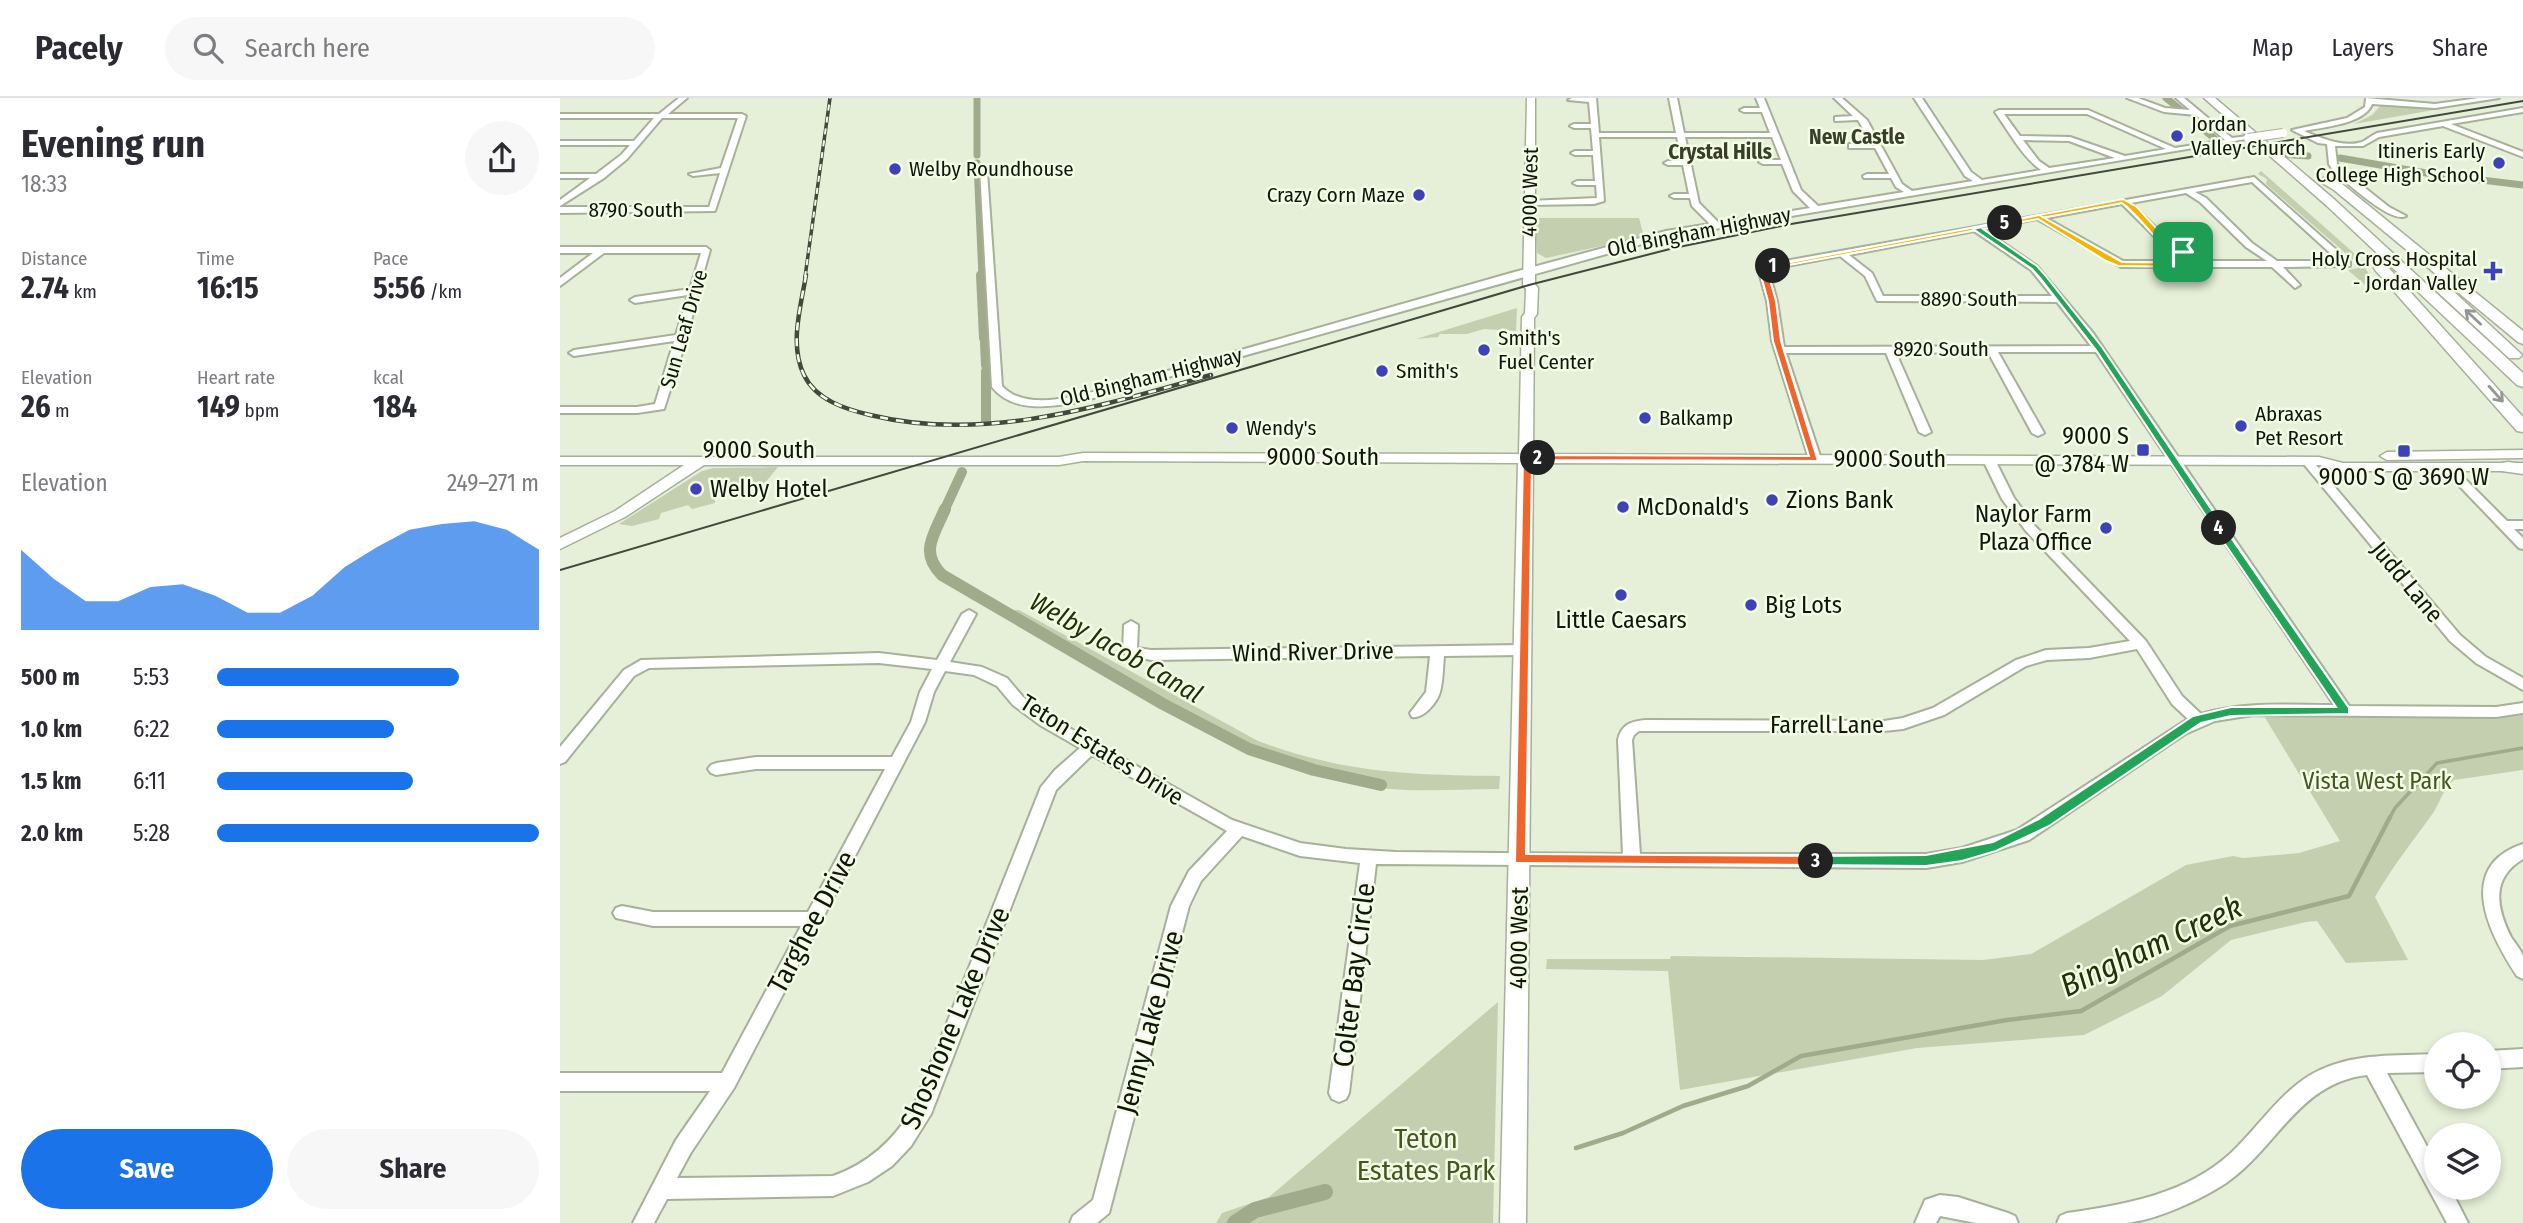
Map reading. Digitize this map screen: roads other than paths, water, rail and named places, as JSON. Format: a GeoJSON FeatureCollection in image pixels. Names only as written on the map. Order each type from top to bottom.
{"type":"FeatureCollection","features":[{"type":"Feature","properties":{"kind":"highway"},"geometry":{"type":"LineString","coordinates":[[2209,98],[2331,203],[2523,382]]}},
{"type":"Feature","properties":{"kind":"highway"},"geometry":{"type":"LineString","coordinates":[[2224,98],[2325,181],[2523,364]]}},
{"type":"Feature","properties":{"kind":"highway"},"geometry":{"type":"LineString","coordinates":[[2325,181],[2338,187],[2523,339]]}},
{"type":"Feature","properties":{"kind":"highway"},"geometry":{"type":"LineString","coordinates":[[2331,203],[2374,261],[2520,420]]}},
{"type":"Feature","properties":{"kind":"main road","name":"4000 West"},"geometry":{"type":"LineString","coordinates":[[1513,1223],[1528,317],[1531,314],[1532,288],[1529,285],[1531,98]]}},
{"type":"Feature","properties":{"kind":"main road","name":"9000 South"},"geometry":{"type":"LineString","coordinates":[[560,451],[915,450],[1064,452],[1083,457]]}},
{"type":"Feature","properties":{"kind":"main road"},"geometry":{"type":"LineString","coordinates":[[560,544],[620,514],[700,461],[713,456],[836,456],[915,450]]}},
{"type":"Feature","properties":{"kind":"main road","name":"9000 South"},"geometry":{"type":"LineString","coordinates":[[2313,461],[2334,456],[2520,461]]}},
{"type":"Feature","properties":{"kind":"main road","name":"9000 South"},"geometry":{"type":"LineString","coordinates":[[560,461],[1059,461],[1083,457],[1815,459],[2313,461],[2343,467],[2448,468],[2520,461]]}},
{"type":"Feature","properties":{"kind":"street"},"geometry":{"type":"LineString","coordinates":[[560,204],[601,176],[637,144],[660,116],[682,98]]}},
{"type":"Feature","properties":{"kind":"street"},"geometry":{"type":"LineString","coordinates":[[1673,98],[1672,110],[1682,135],[1693,196],[1698,208],[1717,226]]}},
{"type":"Feature","properties":{"kind":"street"},"geometry":{"type":"LineString","coordinates":[[1760,98],[1799,195],[1816,209]]}},
{"type":"Feature","properties":{"kind":"street"},"geometry":{"type":"LineString","coordinates":[[1838,98],[1861,118],[1894,176],[1902,188],[1911,194]]}},
{"type":"Feature","properties":{"kind":"street"},"geometry":{"type":"LineString","coordinates":[[1918,98],[1968,174],[1980,182]]}},
{"type":"Feature","properties":{"kind":"street"},"geometry":{"type":"LineString","coordinates":[[2131,98],[2164,110],[2199,113]]}},
{"type":"Feature","properties":{"kind":"street"},"geometry":{"type":"LineString","coordinates":[[2180,98],[2231,141]]}},
{"type":"Feature","properties":{"kind":"street"},"geometry":{"type":"LineString","coordinates":[[2370,100],[2435,106],[2495,98]]}},
{"type":"Feature","properties":{"kind":"street"},"geometry":{"type":"LineString","coordinates":[[1530,203],[1599,201],[1600,183],[1592,99],[1572,100]]}},
{"type":"Feature","properties":{"kind":"street","name":"Old Bingham Highway"},"geometry":{"type":"LineString","coordinates":[[983,171],[998,387],[1002,393],[1028,403],[1063,402],[1104,393],[1666,234],[2283,133],[2349,120],[2362,114],[2370,100]]}},
{"type":"Feature","properties":{"kind":"street"},"geometry":{"type":"LineString","coordinates":[[1744,110],[1764,110]]}},
{"type":"Feature","properties":{"kind":"street"},"geometry":{"type":"LineString","coordinates":[[2296,130],[2331,144],[2360,145],[2375,136],[2523,110]]}},
{"type":"Feature","properties":{"kind":"street"},"geometry":{"type":"LineString","coordinates":[[2048,171],[2038,165],[1999,112],[2088,112],[2174,150]]}},
{"type":"Feature","properties":{"kind":"street"},"geometry":{"type":"LineString","coordinates":[[560,116],[741,116],[725,170],[693,173]]}},
{"type":"Feature","properties":{"kind":"street"},"geometry":{"type":"LineString","coordinates":[[1838,119],[1861,118]]}},
{"type":"Feature","properties":{"kind":"street"},"geometry":{"type":"LineString","coordinates":[[2443,124],[2523,155]]}},
{"type":"Feature","properties":{"kind":"street"},"geometry":{"type":"LineString","coordinates":[[1574,126],[1594,126]]}},
{"type":"Feature","properties":{"kind":"street"},"geometry":{"type":"LineString","coordinates":[[1595,135],[1774,135]]}},
{"type":"Feature","properties":{"kind":"street"},"geometry":{"type":"LineString","coordinates":[[2016,138],[2070,139],[2124,158]]}},
{"type":"Feature","properties":{"kind":"street"},"geometry":{"type":"LineString","coordinates":[[560,143],[637,144]]}},
{"type":"Feature","properties":{"kind":"street"},"geometry":{"type":"LineString","coordinates":[[2331,144],[2333,164],[2337,170],[2386,209],[2402,216]]}},
{"type":"Feature","properties":{"kind":"street"},"geometry":{"type":"LineString","coordinates":[[1852,146],[1878,146]]}},
{"type":"Feature","properties":{"kind":"street"},"geometry":{"type":"LineString","coordinates":[[1575,153],[1597,153]]}},
{"type":"Feature","properties":{"kind":"street"},"geometry":{"type":"LineString","coordinates":[[1763,162],[1785,162]]}},
{"type":"Feature","properties":{"kind":"street"},"geometry":{"type":"LineString","coordinates":[[1668,163],[1686,163]]}},
{"type":"Feature","properties":{"kind":"street","name":"8790 South"},"geometry":{"type":"LineString","coordinates":[[560,209],[712,209],[725,170]]}},
{"type":"Feature","properties":{"kind":"street"},"geometry":{"type":"LineString","coordinates":[[560,176],[601,176]]}},
{"type":"Feature","properties":{"kind":"street"},"geometry":{"type":"LineString","coordinates":[[1867,176],[1894,176]]}},
{"type":"Feature","properties":{"kind":"street"},"geometry":{"type":"LineString","coordinates":[[1815,459],[1782,349],[1777,341],[1765,269],[2123,201],[2254,179],[2347,264],[2117,263],[2039,217]]}},
{"type":"Feature","properties":{"kind":"street"},"geometry":{"type":"LineString","coordinates":[[1577,183],[1600,183]]}},
{"type":"Feature","properties":{"kind":"street"},"geometry":{"type":"LineString","coordinates":[[2187,190],[2199,196],[2295,285]]}},
{"type":"Feature","properties":{"kind":"street"},"geometry":{"type":"LineString","coordinates":[[1674,196],[1693,196]]}},
{"type":"Feature","properties":{"kind":"street"},"geometry":{"type":"LineString","coordinates":[[2123,201],[2135,209],[2164,241],[2199,265]]}},
{"type":"Feature","properties":{"kind":"street"},"geometry":{"type":"LineString","coordinates":[[1977,229],[2034,268],[2099,349],[2345,711]]}},
{"type":"Feature","properties":{"kind":"street"},"geometry":{"type":"LineString","coordinates":[[560,250],[602,250]]}},
{"type":"Feature","properties":{"kind":"street"},"geometry":{"type":"LineString","coordinates":[[560,283],[602,250]]}},
{"type":"Feature","properties":{"kind":"street","name":"Sun Leaf Drive"},"geometry":{"type":"LineString","coordinates":[[560,410],[637,410],[660,407],[706,250],[602,250]]}},
{"type":"Feature","properties":{"kind":"street"},"geometry":{"type":"LineString","coordinates":[[1529,253],[1537,259],[1549,261],[1603,250]]}},
{"type":"Feature","properties":{"kind":"street","name":"8890 South"},"geometry":{"type":"LineString","coordinates":[[1843,254],[1869,275],[1880,299],[2058,299]]}},
{"type":"Feature","properties":{"kind":"street"},"geometry":{"type":"LineString","coordinates":[[635,300],[696,291]]}},
{"type":"Feature","properties":{"kind":"street"},"geometry":{"type":"LineString","coordinates":[[575,353],[682,337]]}},
{"type":"Feature","properties":{"kind":"street","name":"8920 South"},"geometry":{"type":"LineString","coordinates":[[1782,349],[2099,349]]}},
{"type":"Feature","properties":{"kind":"street"},"geometry":{"type":"LineString","coordinates":[[1889,349],[1925,432]]}},
{"type":"Feature","properties":{"kind":"street"},"geometry":{"type":"LineString","coordinates":[[1991,349],[2038,433]]}},
{"type":"Feature","properties":{"kind":"street"},"geometry":{"type":"LineString","coordinates":[[1989,460],[2008,499],[2029,528],[2141,644],[2177,700],[2197,719],[2231,711],[2496,712],[2523,708]]}},
{"type":"Feature","properties":{"kind":"street","name":"Judd Lane"},"geometry":{"type":"LineString","coordinates":[[2313,461],[2455,638],[2481,660],[2523,685]]}},
{"type":"Feature","properties":{"kind":"street"},"geometry":{"type":"LineString","coordinates":[[2448,468],[2523,545]]}},
{"type":"Feature","properties":{"kind":"street"},"geometry":{"type":"LineString","coordinates":[[2504,525],[2523,525]]}},
{"type":"Feature","properties":{"kind":"street","name":"Targhee Drive"},"geometry":{"type":"LineString","coordinates":[[643,1223],[683,1147],[727,1082],[918,722],[927,692],[969,614]]}},
{"type":"Feature","properties":{"kind":"street","name":"Wind River Drive"},"geometry":{"type":"LineString","coordinates":[[1132,625],[1129,647],[1130,651],[1138,653],[1523,650]]}},
{"type":"Feature","properties":{"kind":"street","name":"Farrell Lane"},"geometry":{"type":"LineString","coordinates":[[1632,860],[1625,740],[1627,731],[1633,727],[1646,724],[1896,725],[1934,714],[2021,663],[2037,657],[2094,652],[2141,644]]}},
{"type":"Feature","properties":{"kind":"street"},"geometry":{"type":"LineString","coordinates":[[1417,713],[1433,693],[1437,651]]}},
{"type":"Feature","properties":{"kind":"street","name":"Teton Estates Drive"},"geometry":{"type":"LineString","coordinates":[[560,758],[629,673],[651,662],[869,658],[977,670],[996,678],[1023,705],[1091,747],[1238,830],[1300,849],[1369,858],[1889,862],[1926,861],[1962,855],[2023,835],[2197,719]]}},
{"type":"Feature","properties":{"kind":"street","name":"Shoshone Lake Drive"},"geometry":{"type":"LineString","coordinates":[[661,1189],[833,1186],[852,1181],[894,1153],[921,1114],[1049,787],[1091,747]]}},
{"type":"Feature","properties":{"kind":"street"},"geometry":{"type":"LineString","coordinates":[[716,769],[755,763],[896,763]]}},
{"type":"Feature","properties":{"kind":"street","name":"Jenny Lake Drive"},"geometry":{"type":"LineString","coordinates":[[1080,1223],[1102,1206],[1180,906],[1195,876],[1238,830]]}},
{"type":"Feature","properties":{"kind":"street"},"geometry":{"type":"LineString","coordinates":[[2523,851],[2498,869],[2491,884],[2490,906],[2496,925],[2523,971]]}},
{"type":"Feature","properties":{"kind":"street","name":"Colter Bay Circle"},"geometry":{"type":"LineString","coordinates":[[1339,1093],[1369,858]]}},
{"type":"Feature","properties":{"kind":"street"},"geometry":{"type":"LineString","coordinates":[[622,913],[653,919],[814,919]]}},
{"type":"Feature","properties":{"kind":"street"},"geometry":{"type":"LineString","coordinates":[[2501,1059],[2523,1058]]}},
{"type":"Feature","properties":{"kind":"street"},"geometry":{"type":"LineString","coordinates":[[2067,1223],[2111,1219],[2173,1198],[2211,1180],[2234,1164],[2313,1084],[2340,1071],[2424,1064]]}},
{"type":"Feature","properties":{"kind":"street"},"geometry":{"type":"LineString","coordinates":[[2373,1067],[2424,1161]]}},
{"type":"Feature","properties":{"kind":"street"},"geometry":{"type":"LineString","coordinates":[[560,1082],[727,1082]]}},
{"type":"Feature","properties":{"kind":"street"},"geometry":{"type":"LineString","coordinates":[[2446,1200],[2458,1223]]}},
{"type":"Feature","properties":{"kind":"street"},"geometry":{"type":"LineString","coordinates":[[1925,1223],[1931,1207],[1947,1203],[1979,1216],[2008,1223]]}},
{"type":"Feature","properties":{"kind":"waterway","name":"Welby Jacob Canal"},"geometry":{"type":"LineString","coordinates":[[977,98],[977,155]]}},
{"type":"Feature","properties":{"kind":"waterway"},"geometry":{"type":"LineString","coordinates":[[2166,98],[2181,110]]}},
{"type":"Feature","properties":{"kind":"waterway"},"geometry":{"type":"LineString","coordinates":[[2195,122],[2215,139]]}},
{"type":"Feature","properties":{"kind":"waterway"},"geometry":{"type":"LineString","coordinates":[[2261,153],[2308,156]]}},
{"type":"Feature","properties":{"kind":"waterway"},"geometry":{"type":"LineString","coordinates":[[2340,158],[2432,174],[2523,185]]}},
{"type":"Feature","properties":{"kind":"waterway","name":"Welby Jacob Canal"},"geometry":{"type":"LineString","coordinates":[[977,163],[982,277]]}},
{"type":"Feature","properties":{"kind":"waterway","name":"Welby Jacob Canal"},"geometry":{"type":"LineString","coordinates":[[981,275],[984,338]]}},
{"type":"Feature","properties":{"kind":"waterway","name":"Welby Jacob Canal"},"geometry":{"type":"LineString","coordinates":[[985,343],[986,365]]}},
{"type":"Feature","properties":{"kind":"waterway","name":"Welby Jacob Canal"},"geometry":{"type":"LineString","coordinates":[[986,371],[986,421]]}},
{"type":"Feature","properties":{"kind":"waterway","name":"Welby Jacob Canal"},"geometry":{"type":"LineString","coordinates":[[944,511],[962,472]]}},
{"type":"Feature","properties":{"kind":"waterway","name":"Welby Jacob Canal"},"geometry":{"type":"LineString","coordinates":[[945,509],[933,535],[930,551],[931,559],[942,575],[1163,704],[1249,749],[1314,770],[1381,785]]}},
{"type":"Feature","properties":{"kind":"waterway","name":"Bingham Creek"},"geometry":{"type":"LineString","coordinates":[[2389,819],[2395,808],[2437,763],[2523,748]]}},
{"type":"Feature","properties":{"kind":"waterway","name":"Bingham Creek"},"geometry":{"type":"LineString","coordinates":[[1576,1148],[1623,1133],[1683,1106],[1748,1086],[1801,1056],[2007,1020],[2081,1011],[2230,926],[2349,896],[2390,817]]}},
{"type":"Feature","properties":{"kind":"waterway","name":"Welby Jacob Canal"},"geometry":{"type":"LineString","coordinates":[[1235,1223],[1255,1210],[1325,1192]]}},
{"type":"Feature","properties":{"kind":"tram line"},"geometry":{"type":"LineString","coordinates":[[560,570],[1529,285],[1674,248],[1791,224],[2523,101]]}},
{"type":"Feature","properties":{"kind":"railway"},"geometry":{"type":"LineString","coordinates":[[805,277],[830,98]]}},
{"type":"Feature","properties":{"kind":"railway"},"geometry":{"type":"LineString","coordinates":[[806,275],[797,338],[797,351],[804,375],[816,391],[832,402],[870,415],[913,423],[1000,423],[1085,409],[1211,375]]}},
{"type":"Feature","properties":{"kind":"place","name":"Jordan Valley Church"},"geometry":{"type":"Point","coordinates":[2177,136]}},
{"type":"Feature","properties":{"kind":"place","name":"Itineris Early College High School"},"geometry":{"type":"Point","coordinates":[2499,163]}},
{"type":"Feature","properties":{"kind":"place","name":"Welby Roundhouse"},"geometry":{"type":"Point","coordinates":[895,169]}},
{"type":"Feature","properties":{"kind":"place","name":"Crazy Corn Maze"},"geometry":{"type":"Point","coordinates":[1419,195]}},
{"type":"Feature","properties":{"kind":"place","name":"Holy Cross Hospital - Jordan Valley"},"geometry":{"type":"Point","coordinates":[2493,271]}},
{"type":"Feature","properties":{"kind":"place","name":"Smith's Fuel Center"},"geometry":{"type":"Point","coordinates":[1484,350]}},
{"type":"Feature","properties":{"kind":"place","name":"Smith's"},"geometry":{"type":"Point","coordinates":[1382,371]}},
{"type":"Feature","properties":{"kind":"place","name":"Balkamp"},"geometry":{"type":"Point","coordinates":[1645,418]}},
{"type":"Feature","properties":{"kind":"place","name":"Abraxas Pet Resort"},"geometry":{"type":"Point","coordinates":[2241,426]}},
{"type":"Feature","properties":{"kind":"place","name":"Wendy's"},"geometry":{"type":"Point","coordinates":[1232,428]}},
{"type":"Feature","properties":{"kind":"place","name":"9000 S @ 3784 W"},"geometry":{"type":"Point","coordinates":[2143,450]}},
{"type":"Feature","properties":{"kind":"place","name":"9000 S @ 3690 W"},"geometry":{"type":"Point","coordinates":[2404,451]}},
{"type":"Feature","properties":{"kind":"place","name":"Welby Hotel"},"geometry":{"type":"Point","coordinates":[696,489]}},
{"type":"Feature","properties":{"kind":"place","name":"Zions Bank"},"geometry":{"type":"Point","coordinates":[1772,500]}},
{"type":"Feature","properties":{"kind":"place","name":"McDonald's"},"geometry":{"type":"Point","coordinates":[1623,507]}},
{"type":"Feature","properties":{"kind":"place","name":"Naylor Farm Plaza Office"},"geometry":{"type":"Point","coordinates":[2106,528]}},
{"type":"Feature","properties":{"kind":"place","name":"Little Caesars"},"geometry":{"type":"Point","coordinates":[1621,595]}},
{"type":"Feature","properties":{"kind":"place","name":"Big Lots"},"geometry":{"type":"Point","coordinates":[1751,605]}},
{"type":"Feature","properties":{"kind":"district","name":"New Castle"},"geometry":{"type":"Point","coordinates":[1857,137]}},
{"type":"Feature","properties":{"kind":"district","name":"Crystal Hills"},"geometry":{"type":"Point","coordinates":[1720,152]}},
{"type":"Feature","properties":{"kind":"park label","name":"Vista West Park"},"geometry":{"type":"Point","coordinates":[2377,781]}},
{"type":"Feature","properties":{"kind":"park label","name":"Teton Estates Park"},"geometry":{"type":"Point","coordinates":[1426,1154]}}]}
